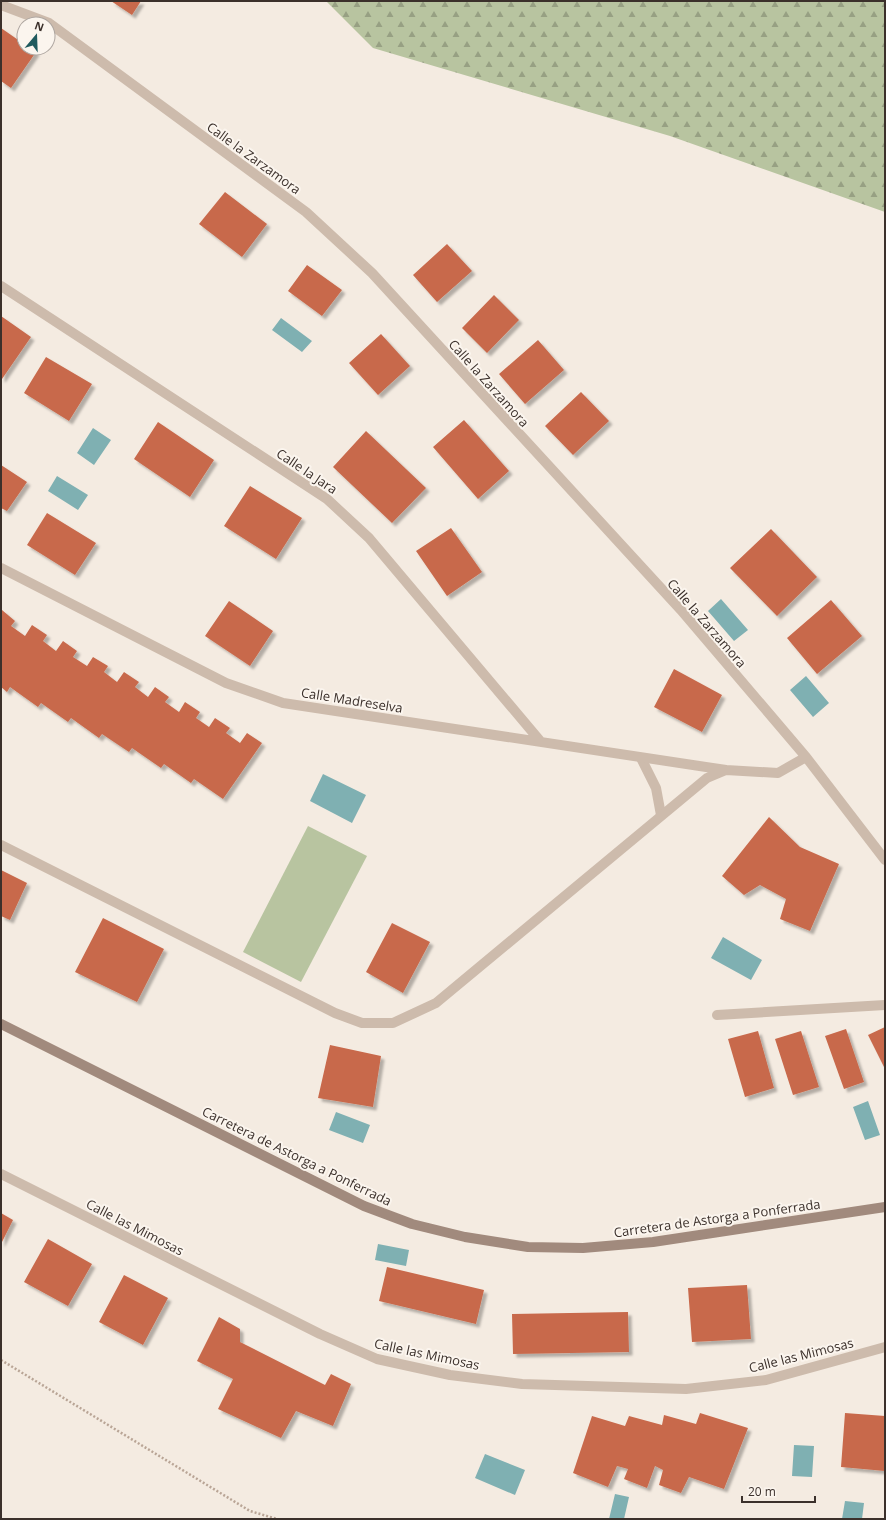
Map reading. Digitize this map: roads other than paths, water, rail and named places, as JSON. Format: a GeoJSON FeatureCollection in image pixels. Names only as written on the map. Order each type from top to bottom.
{"type":"FeatureCollection","features":[{"type":"Feature","properties":{"kind":"main road","name":"Carretera de Astorga a Ponferrada"},"geometry":{"type":"LineString","coordinates":[[1,1024],[364,1206],[412,1224],[465,1237],[528,1247],[583,1248],[653,1242],[885,1207]]}},
{"type":"Feature","properties":{"kind":"street","name":"Calle la Zarzamora"},"geometry":{"type":"LineString","coordinates":[[1,5],[50,23],[306,212],[372,273],[681,610],[806,757],[885,860]]}},
{"type":"Feature","properties":{"kind":"street","name":"Calle la Jara"},"geometry":{"type":"LineString","coordinates":[[1,286],[327,499],[369,538],[541,742]]}},
{"type":"Feature","properties":{"kind":"street","name":"Calle Madreselva"},"geometry":{"type":"LineString","coordinates":[[1,568],[226,683],[283,703],[726,770],[778,773],[806,757]]}},
{"type":"Feature","properties":{"kind":"street"},"geometry":{"type":"LineString","coordinates":[[641,758],[656,788],[662,815]]}},
{"type":"Feature","properties":{"kind":"street"},"geometry":{"type":"LineString","coordinates":[[1,845],[335,1013],[362,1023],[393,1023],[436,1003],[707,778],[726,770]]}},
{"type":"Feature","properties":{"kind":"street"},"geometry":{"type":"LineString","coordinates":[[717,1015],[885,1005]]}},
{"type":"Feature","properties":{"kind":"street","name":"Calle las Mimosas"},"geometry":{"type":"LineString","coordinates":[[1,1174],[320,1334],[377,1359],[450,1375],[522,1384],[686,1389],[766,1380],[885,1347]]}},
{"type":"Feature","properties":{"kind":"water"},"geometry":{"type":"Polygon","coordinates":[[[281,318],[312,341],[302,352],[272,330],[281,318]]]}},
{"type":"Feature","properties":{"kind":"water"},"geometry":{"type":"Polygon","coordinates":[[[93,428],[111,440],[94,465],[77,453],[93,428]]]}},
{"type":"Feature","properties":{"kind":"water"},"geometry":{"type":"Polygon","coordinates":[[[57,476],[88,495],[78,510],[48,491],[57,476]]]}},
{"type":"Feature","properties":{"kind":"water"},"geometry":{"type":"Polygon","coordinates":[[[721,599],[748,630],[734,641],[708,611],[721,599]]]}},
{"type":"Feature","properties":{"kind":"water"},"geometry":{"type":"Polygon","coordinates":[[[806,676],[829,703],[813,717],[790,690],[806,676]]]}},
{"type":"Feature","properties":{"kind":"water"},"geometry":{"type":"Polygon","coordinates":[[[323,774],[366,795],[352,823],[310,801],[323,774]]]}},
{"type":"Feature","properties":{"kind":"water"},"geometry":{"type":"Polygon","coordinates":[[[723,937],[762,960],[751,980],[711,958],[723,937]]]}},
{"type":"Feature","properties":{"kind":"water"},"geometry":{"type":"Polygon","coordinates":[[[868,1101],[880,1135],[865,1140],[853,1107],[868,1101]]]}},
{"type":"Feature","properties":{"kind":"water"},"geometry":{"type":"Polygon","coordinates":[[[336,1112],[370,1125],[363,1143],[329,1130],[336,1112]]]}},
{"type":"Feature","properties":{"kind":"water"},"geometry":{"type":"Polygon","coordinates":[[[378,1244],[409,1250],[406,1266],[375,1260],[378,1244]]]}},
{"type":"Feature","properties":{"kind":"water"},"geometry":{"type":"Polygon","coordinates":[[[794,1445],[814,1446],[812,1477],[792,1476],[794,1445]]]}},
{"type":"Feature","properties":{"kind":"water"},"geometry":{"type":"Polygon","coordinates":[[[485,1454],[525,1470],[515,1495],[475,1478],[485,1454]]]}},
{"type":"Feature","properties":{"kind":"water"},"geometry":{"type":"Polygon","coordinates":[[[615,1494],[629,1497],[624,1519],[609,1519],[615,1494]]]}},
{"type":"Feature","properties":{"kind":"water"},"geometry":{"type":"Polygon","coordinates":[[[845,1501],[864,1503],[862,1519],[842,1519],[845,1501]]]}}]}
